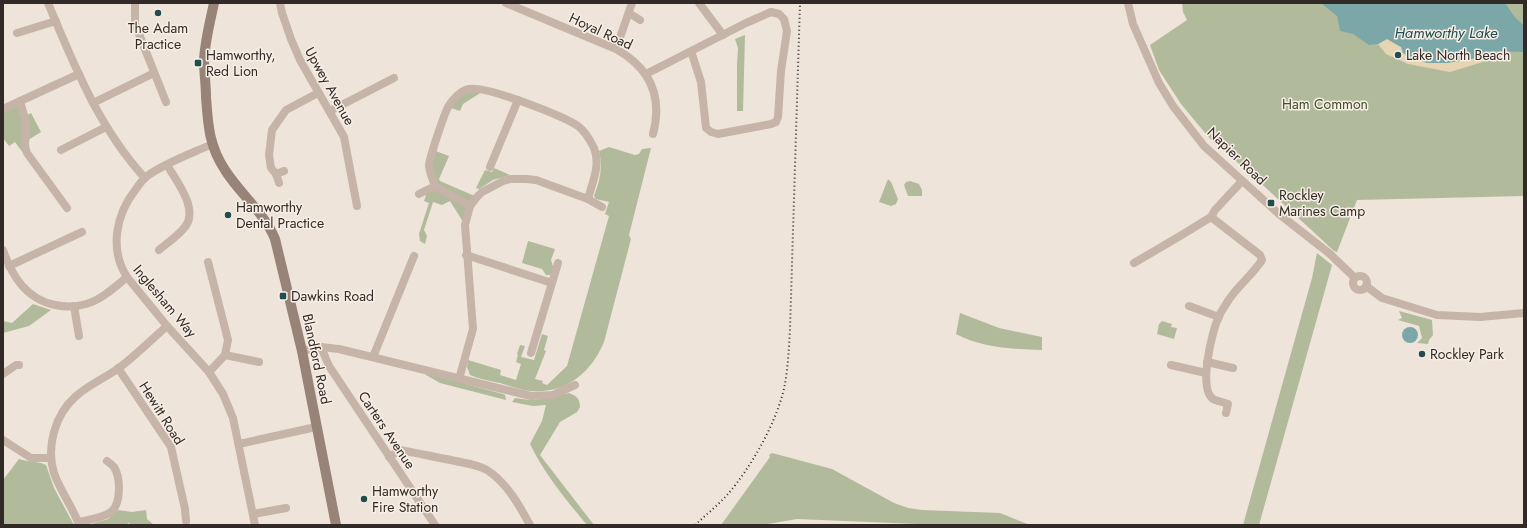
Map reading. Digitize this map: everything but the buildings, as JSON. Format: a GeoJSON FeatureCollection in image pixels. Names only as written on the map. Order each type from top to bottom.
{"type":"FeatureCollection","features":[{"type":"Feature","properties":{"kind":"main road","name":"Blandford Road"},"geometry":{"type":"LineString","coordinates":[[214,3],[205,46],[204,62],[208,120],[212,144],[224,169],[271,228],[275,238],[302,351],[336,525]]}},
{"type":"Feature","properties":{"kind":"street"},"geometry":{"type":"LineString","coordinates":[[48,3],[92,103],[106,127],[134,166],[145,178]]}},
{"type":"Feature","properties":{"kind":"street"},"geometry":{"type":"LineString","coordinates":[[135,3],[135,24],[166,102]]}},
{"type":"Feature","properties":{"kind":"street","name":"Upwey Avenue"},"geometry":{"type":"LineString","coordinates":[[280,3],[291,39],[318,93],[344,137],[357,206]]}},
{"type":"Feature","properties":{"kind":"street","name":"Hoyal Road"},"geometry":{"type":"LineString","coordinates":[[506,3],[616,49],[628,56],[646,74],[653,90],[657,107],[656,123],[653,134]]}},
{"type":"Feature","properties":{"kind":"street"},"geometry":{"type":"LineString","coordinates":[[616,49],[632,3]]}},
{"type":"Feature","properties":{"kind":"street"},"geometry":{"type":"LineString","coordinates":[[699,3],[723,35]]}},
{"type":"Feature","properties":{"kind":"street","name":"Napier Road"},"geometry":{"type":"LineString","coordinates":[[1128,3],[1136,30],[1159,83],[1173,106],[1204,146],[1279,214],[1330,254],[1355,278],[1364,278],[1366,286],[1382,298],[1437,315],[1480,317],[1524,313]]}},
{"type":"Feature","properties":{"kind":"street"},"geometry":{"type":"LineString","coordinates":[[646,74],[691,51],[723,35],[772,12],[779,14],[784,19],[787,31],[781,71],[778,117],[776,122],[718,134],[711,132],[706,128],[701,82],[691,51]]}},
{"type":"Feature","properties":{"kind":"street"},"geometry":{"type":"LineString","coordinates":[[629,13],[640,20]]}},
{"type":"Feature","properties":{"kind":"street"},"geometry":{"type":"LineString","coordinates":[[17,33],[56,21]]}},
{"type":"Feature","properties":{"kind":"street"},"geometry":{"type":"LineString","coordinates":[[92,103],[154,73]]}},
{"type":"Feature","properties":{"kind":"street"},"geometry":{"type":"LineString","coordinates":[[3,109],[79,74]]}},
{"type":"Feature","properties":{"kind":"street"},"geometry":{"type":"LineString","coordinates":[[330,111],[394,78]]}},
{"type":"Feature","properties":{"kind":"street"},"geometry":{"type":"LineString","coordinates":[[470,206],[435,186],[429,166],[448,107],[458,95],[469,89],[485,90],[518,100],[578,126],[589,139],[594,150],[597,164],[588,199]]}},
{"type":"Feature","properties":{"kind":"street"},"geometry":{"type":"LineString","coordinates":[[279,184],[276,174],[272,168],[269,155],[272,130],[286,110],[318,93]]}},
{"type":"Feature","properties":{"kind":"street"},"geometry":{"type":"LineString","coordinates":[[490,167],[518,100]]}},
{"type":"Feature","properties":{"kind":"street"},"geometry":{"type":"LineString","coordinates":[[20,102],[26,122],[27,153],[56,200],[68,208]]}},
{"type":"Feature","properties":{"kind":"street"},"geometry":{"type":"LineString","coordinates":[[61,150],[106,127]]}},
{"type":"Feature","properties":{"kind":"street","name":"Inglesham Way"},"geometry":{"type":"LineString","coordinates":[[212,144],[167,165],[145,178],[130,196],[124,207],[116,235],[118,253],[123,271],[127,277],[167,326],[209,372],[223,394],[231,410],[255,525]]}},
{"type":"Feature","properties":{"kind":"street"},"geometry":{"type":"LineString","coordinates":[[161,245],[185,227],[190,214],[188,203],[167,165]]}},
{"type":"Feature","properties":{"kind":"street"},"geometry":{"type":"LineString","coordinates":[[276,174],[284,171]]}},
{"type":"Feature","properties":{"kind":"street"},"geometry":{"type":"LineString","coordinates":[[459,379],[473,329],[464,225],[470,206],[482,192],[503,182],[518,178],[536,180],[588,199],[602,207]]}},
{"type":"Feature","properties":{"kind":"street"},"geometry":{"type":"LineString","coordinates":[[1134,263],[1211,216],[1242,181]]}},
{"type":"Feature","properties":{"kind":"street"},"geometry":{"type":"LineString","coordinates":[[419,194],[435,186]]}},
{"type":"Feature","properties":{"kind":"street"},"geometry":{"type":"LineString","coordinates":[[1211,216],[1260,255],[1262,260],[1231,297],[1219,317],[1212,339],[1207,362],[1207,384],[1209,394],[1213,399],[1228,404],[1226,413]]}},
{"type":"Feature","properties":{"kind":"street"},"geometry":{"type":"LineString","coordinates":[[9,266],[82,232]]}},
{"type":"Feature","properties":{"kind":"street"},"geometry":{"type":"LineString","coordinates":[[3,250],[15,278],[37,299],[51,304],[66,307],[86,304],[104,295],[127,277]]}},
{"type":"Feature","properties":{"kind":"street"},"geometry":{"type":"LineString","coordinates":[[466,255],[552,283]]}},
{"type":"Feature","properties":{"kind":"street"},"geometry":{"type":"LineString","coordinates":[[373,357],[414,256]]}},
{"type":"Feature","properties":{"kind":"street"},"geometry":{"type":"LineString","coordinates":[[208,262],[228,340],[225,355],[209,372]]}},
{"type":"Feature","properties":{"kind":"street"},"geometry":{"type":"LineString","coordinates":[[531,353],[558,263]]}},
{"type":"Feature","properties":{"kind":"street"},"geometry":{"type":"LineString","coordinates":[[74,306],[79,336]]}},
{"type":"Feature","properties":{"kind":"street"},"geometry":{"type":"LineString","coordinates":[[1189,306],[1219,317]]}},
{"type":"Feature","properties":{"kind":"street"},"geometry":{"type":"LineString","coordinates":[[107,461],[114,467],[118,478],[118,496],[115,506],[112,511],[103,516],[79,524],[57,480],[51,458],[52,442],[56,428],[67,406],[83,391],[139,352],[167,326]]}},
{"type":"Feature","properties":{"kind":"street"},"geometry":{"type":"LineString","coordinates":[[302,351],[321,348],[339,349],[525,395],[537,396],[559,393],[575,385]]}},
{"type":"Feature","properties":{"kind":"street","name":"Carters Avenue"},"geometry":{"type":"LineString","coordinates":[[321,348],[329,366],[435,525]]}},
{"type":"Feature","properties":{"kind":"street"},"geometry":{"type":"LineString","coordinates":[[225,355],[259,362]]}},
{"type":"Feature","properties":{"kind":"street"},"geometry":{"type":"LineString","coordinates":[[1207,362],[1233,368]]}},
{"type":"Feature","properties":{"kind":"street"},"geometry":{"type":"LineString","coordinates":[[3,374],[16,365],[19,365]]}},
{"type":"Feature","properties":{"kind":"street"},"geometry":{"type":"LineString","coordinates":[[1171,365],[1206,373]]}},
{"type":"Feature","properties":{"kind":"street","name":"Hewitt Road"},"geometry":{"type":"LineString","coordinates":[[118,368],[171,447],[185,509],[186,521]]}},
{"type":"Feature","properties":{"kind":"street"},"geometry":{"type":"LineString","coordinates":[[238,444],[316,427]]}},
{"type":"Feature","properties":{"kind":"street"},"geometry":{"type":"LineString","coordinates":[[3,440],[31,458],[51,458]]}},
{"type":"Feature","properties":{"kind":"street"},"geometry":{"type":"LineString","coordinates":[[389,457],[400,450],[472,464],[485,469],[509,491],[530,525]]}},
{"type":"Feature","properties":{"kind":"street"},"geometry":{"type":"LineString","coordinates":[[253,514],[286,508]]}},
{"type":"Feature","properties":{"kind":"green space","name":"Ham Common"},"geometry":{"type":"Polygon","coordinates":[[[1182,3],[1524,3],[1524,196],[1357,200],[1337,252],[1334,251],[1251,174],[1211,140],[1181,104],[1159,70],[1150,45],[1187,20],[1183,12],[1182,3]]]}},
{"type":"Feature","properties":{"kind":"green space"},"geometry":{"type":"Polygon","coordinates":[[[745,35],[743,111],[737,111],[738,48],[735,39],[745,35]]]}},
{"type":"Feature","properties":{"kind":"green space"},"geometry":{"type":"Polygon","coordinates":[[[485,90],[463,104],[460,111],[448,107],[458,95],[485,90]]]}},
{"type":"Feature","properties":{"kind":"green space"},"geometry":{"type":"Polygon","coordinates":[[[20,101],[26,116],[31,113],[41,132],[25,142],[24,154],[15,142],[9,146],[3,138],[3,109],[20,101]]]}},
{"type":"Feature","properties":{"kind":"green space"},"geometry":{"type":"Polygon","coordinates":[[[609,147],[635,155],[639,154],[642,149],[651,148],[629,235],[631,239],[604,342],[599,353],[592,363],[576,379],[555,389],[543,391],[522,390],[470,375],[467,367],[468,360],[501,370],[500,375],[516,380],[521,364],[516,362],[520,345],[525,346],[521,357],[534,360],[542,334],[548,336],[544,350],[546,351],[535,379],[543,381],[542,383],[547,385],[567,366],[609,216],[605,214],[609,202],[596,199],[594,196],[600,174],[601,163],[599,151],[609,147]]]}},
{"type":"Feature","properties":{"kind":"green space"},"geometry":{"type":"Polygon","coordinates":[[[433,150],[449,156],[439,179],[440,181],[477,197],[465,225],[450,201],[442,205],[433,202],[424,230],[427,236],[425,244],[420,241],[419,234],[429,203],[424,201],[428,189],[435,186],[429,166],[433,150]]]}},
{"type":"Feature","properties":{"kind":"green space"},"geometry":{"type":"Polygon","coordinates":[[[494,168],[510,175],[493,180],[479,189],[476,188],[485,170],[492,172],[494,168]]]}},
{"type":"Feature","properties":{"kind":"green space"},"geometry":{"type":"Polygon","coordinates":[[[888,179],[891,182],[898,199],[896,204],[891,206],[879,202],[888,179]]]}},
{"type":"Feature","properties":{"kind":"green space"},"geometry":{"type":"Polygon","coordinates":[[[910,181],[919,184],[922,190],[922,196],[908,196],[904,185],[906,182],[910,181]]]}},
{"type":"Feature","properties":{"kind":"green space"},"geometry":{"type":"Polygon","coordinates":[[[528,241],[555,249],[551,260],[554,270],[550,275],[546,275],[542,269],[522,263],[528,241]]]}},
{"type":"Feature","properties":{"kind":"green space"},"geometry":{"type":"Polygon","coordinates":[[[1317,253],[1332,265],[1259,525],[1243,525],[1312,278],[1317,253]]]}},
{"type":"Feature","properties":{"kind":"green space"},"geometry":{"type":"Polygon","coordinates":[[[33,304],[51,310],[29,326],[3,333],[3,321],[12,323],[33,304]]]}},
{"type":"Feature","properties":{"kind":"green space"},"geometry":{"type":"Polygon","coordinates":[[[1399,311],[1432,320],[1433,335],[1428,344],[1417,343],[1422,338],[1419,326],[1398,320],[1402,318],[1399,311]]]}},
{"type":"Feature","properties":{"kind":"green space"},"geometry":{"type":"Polygon","coordinates":[[[960,313],[999,328],[1042,337],[1042,350],[998,347],[966,339],[956,334],[960,313]]]}},
{"type":"Feature","properties":{"kind":"green space"},"geometry":{"type":"Polygon","coordinates":[[[1162,321],[1172,324],[1171,327],[1177,328],[1174,339],[1157,334],[1159,324],[1162,321]]]}},
{"type":"Feature","properties":{"kind":"green space"},"geometry":{"type":"Polygon","coordinates":[[[426,373],[503,394],[505,395],[506,400],[440,383],[426,375],[426,373]]]}},
{"type":"Feature","properties":{"kind":"green space"},"geometry":{"type":"Polygon","coordinates":[[[569,393],[578,398],[580,407],[577,412],[560,422],[540,455],[594,525],[587,525],[571,506],[549,476],[530,444],[542,421],[546,405],[533,406],[512,402],[515,398],[530,400],[543,399],[569,393]]]}},
{"type":"Feature","properties":{"kind":"green space"},"geometry":{"type":"Polygon","coordinates":[[[772,453],[832,469],[894,503],[908,508],[922,510],[1000,513],[1030,525],[941,525],[797,519],[762,525],[721,525],[770,457],[769,455],[772,453]]]}},
{"type":"Feature","properties":{"kind":"green space"},"geometry":{"type":"Polygon","coordinates":[[[19,459],[46,465],[54,488],[74,525],[3,525],[3,480],[19,459]]]}},
{"type":"Feature","properties":{"kind":"green space"},"geometry":{"type":"Polygon","coordinates":[[[118,510],[132,512],[146,510],[147,519],[154,525],[131,525],[129,523],[125,525],[88,525],[108,519],[118,510]]]}},
{"type":"Feature","properties":{"kind":"sand","name":"Lake North Beach"},"geometry":{"type":"Polygon","coordinates":[[[1387,39],[1401,47],[1409,57],[1421,61],[1456,62],[1505,52],[1499,57],[1450,72],[1408,64],[1386,54],[1378,44],[1387,39]]]}},
{"type":"Feature","properties":{"kind":"water","name":"Hamworthy Lake"},"geometry":{"type":"Polygon","coordinates":[[[1321,3],[1505,3],[1514,16],[1524,26],[1524,52],[1488,51],[1477,58],[1448,63],[1427,63],[1421,61],[1415,55],[1409,57],[1403,53],[1401,47],[1387,39],[1378,44],[1369,45],[1353,34],[1340,31],[1337,16],[1321,3]]]}},
{"type":"Feature","properties":{"kind":"water"},"geometry":{"type":"Polygon","coordinates":[[[1407,327],[1413,327],[1418,332],[1416,341],[1413,343],[1407,343],[1402,338],[1402,332],[1407,327]]]}},
{"type":"Feature","properties":{"kind":"railway"},"geometry":{"type":"LineString","coordinates":[[695,525],[728,494],[755,456],[777,412],[785,384],[790,329],[800,3]]}},
{"type":"Feature","properties":{"kind":"railway"},"geometry":{"type":"LineString","coordinates":[[834,525],[864,525]]}},
{"type":"Feature","properties":{"kind":"place","name":"The Adam Practice"},"geometry":{"type":"Point","coordinates":[158,13]}},
{"type":"Feature","properties":{"kind":"place","name":"Lake North Beach"},"geometry":{"type":"Point","coordinates":[1398,55]}},
{"type":"Feature","properties":{"kind":"place","name":"Hamworthy, Red Lion"},"geometry":{"type":"Point","coordinates":[198,63]}},
{"type":"Feature","properties":{"kind":"place","name":"Rockley Marines Camp"},"geometry":{"type":"Point","coordinates":[1271,203]}},
{"type":"Feature","properties":{"kind":"place","name":"Hamworthy Dental Practice"},"geometry":{"type":"Point","coordinates":[228,215]}},
{"type":"Feature","properties":{"kind":"place","name":"Dawkins Road"},"geometry":{"type":"Point","coordinates":[283,296]}},
{"type":"Feature","properties":{"kind":"place","name":"Rockley Park"},"geometry":{"type":"Point","coordinates":[1422,354]}},
{"type":"Feature","properties":{"kind":"place","name":"Hamworthy Fire Station"},"geometry":{"type":"Point","coordinates":[364,499]}}]}
